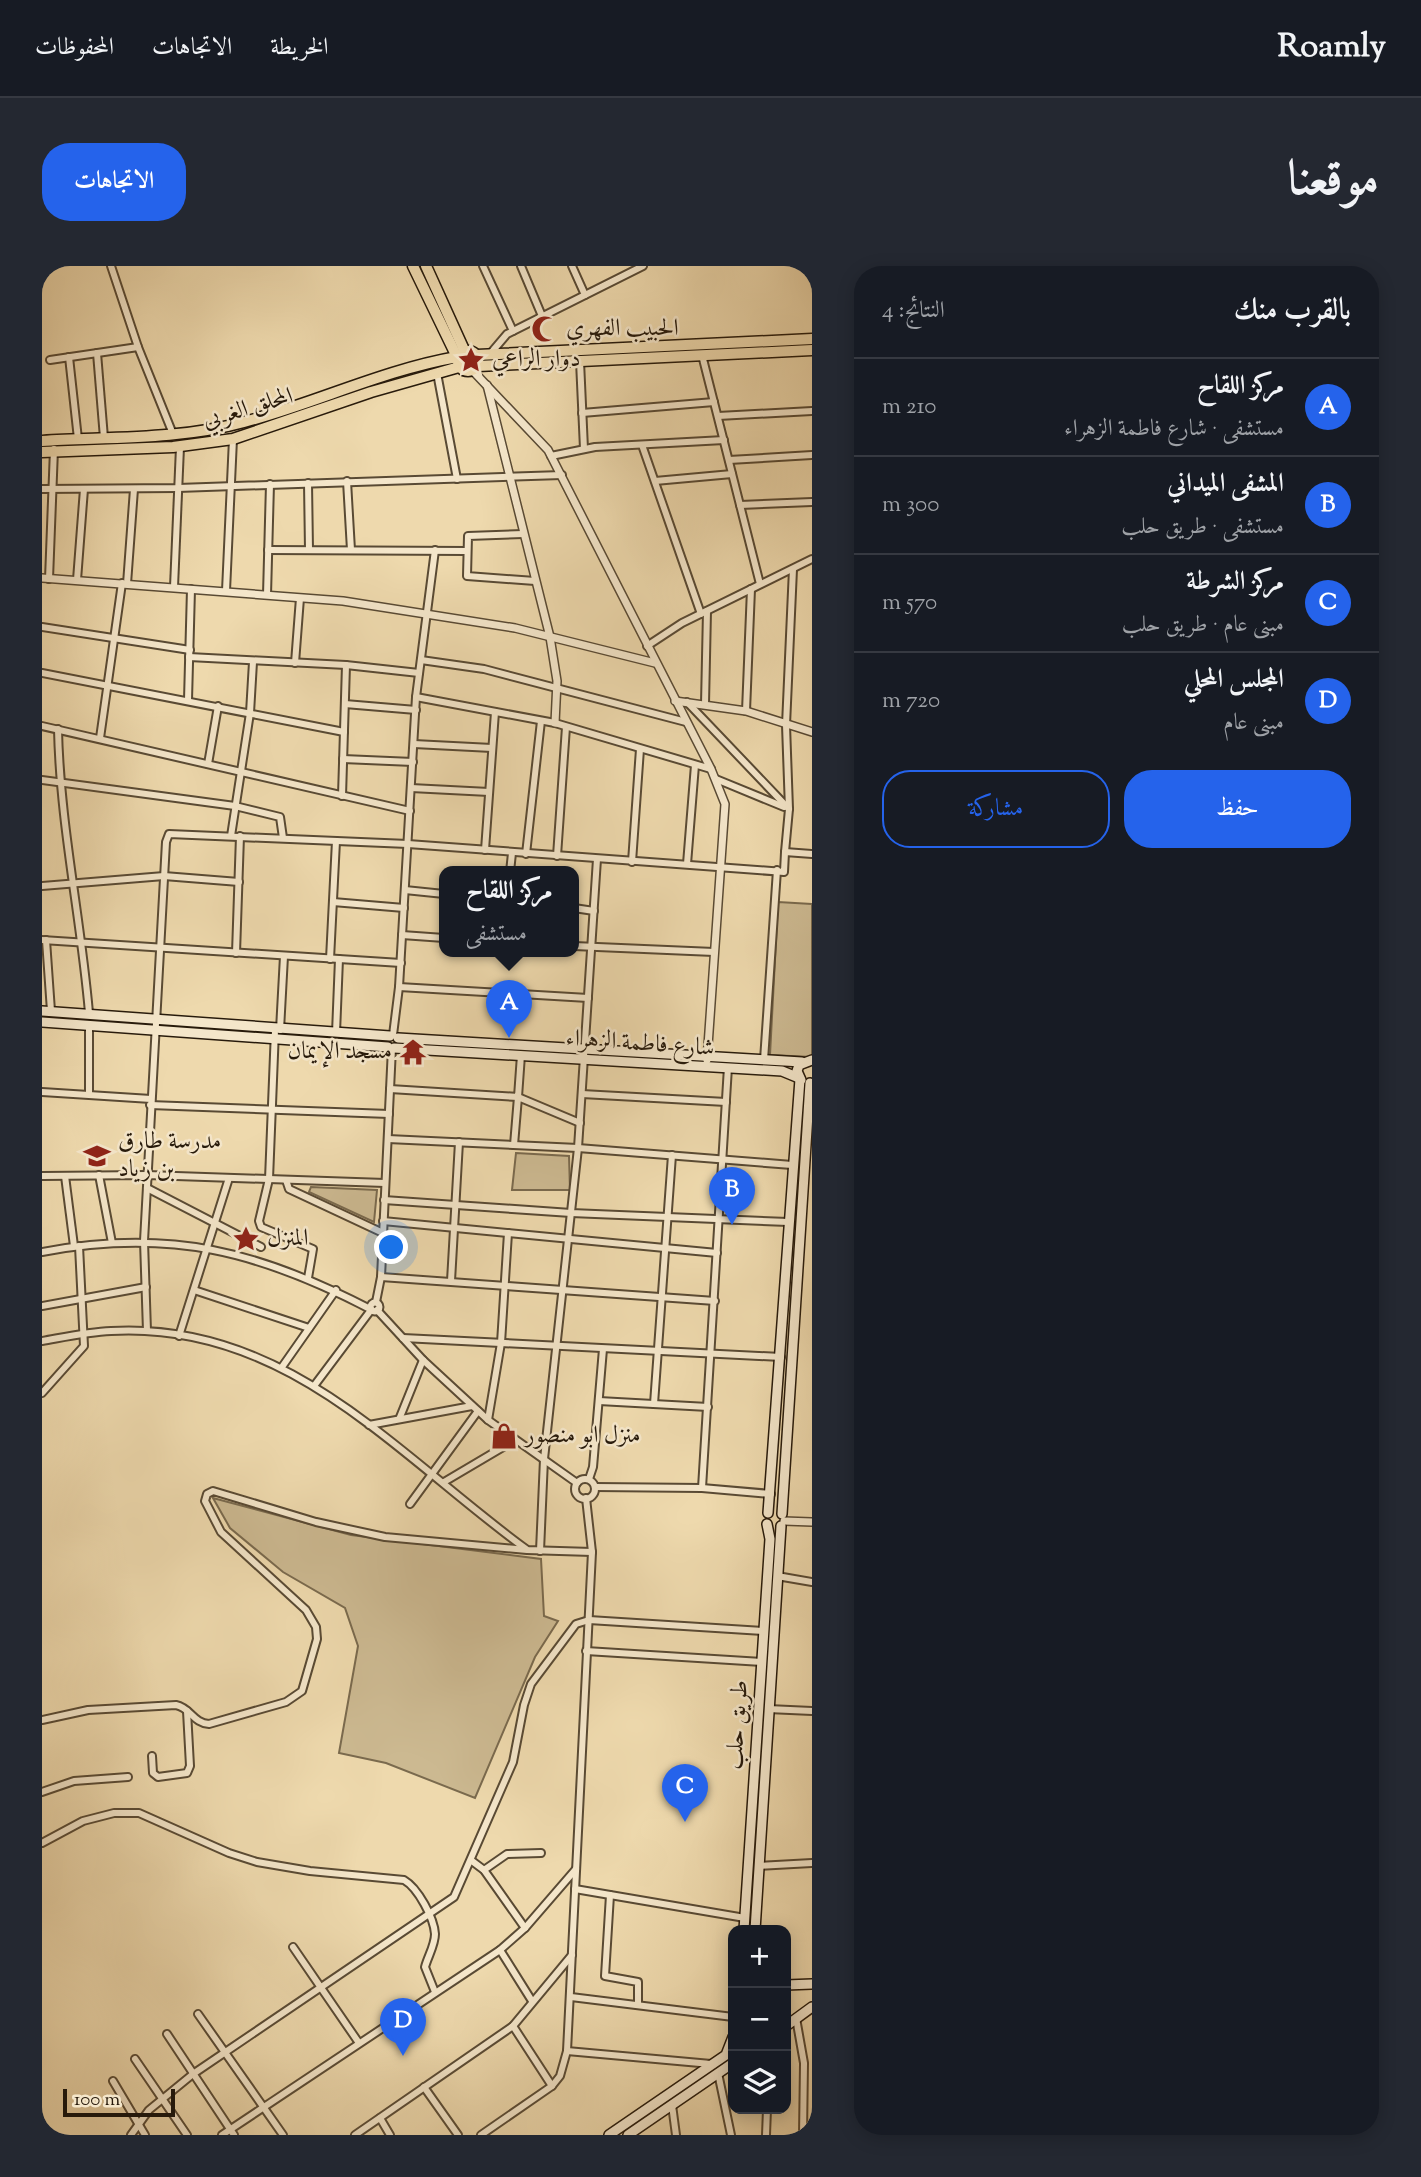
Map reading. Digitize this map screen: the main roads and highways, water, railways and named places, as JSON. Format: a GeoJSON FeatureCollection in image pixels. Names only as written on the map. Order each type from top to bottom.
{"type":"FeatureCollection","features":[{"type":"Feature","properties":{"kind":"main road"},"geometry":{"type":"LineString","coordinates":[[414,266],[461,358],[476,364],[812,350]]}},
{"type":"Feature","properties":{"kind":"main road"},"geometry":{"type":"LineString","coordinates":[[426,266],[464,371],[490,354],[812,339]]}},
{"type":"Feature","properties":{"kind":"main road","name":"المحلق الغربي"},"geometry":{"type":"LineString","coordinates":[[42,441],[54,446],[180,447],[233,439],[437,373],[461,358]]}},
{"type":"Feature","properties":{"kind":"main road","name":"المحلق الغربي"},"geometry":{"type":"LineString","coordinates":[[42,452],[78,439],[173,433],[245,422],[390,371],[461,358]]}},
{"type":"Feature","properties":{"kind":"main road","name":"شارع فاطمة الزهراء"},"geometry":{"type":"LineString","coordinates":[[46,1011],[159,1017],[391,1048],[521,1055],[707,1057],[802,1062],[812,1060]]}},
{"type":"Feature","properties":{"kind":"main road","name":"شارع فاطمة الزهراء"},"geometry":{"type":"LineString","coordinates":[[42,1022],[158,1029],[393,1036],[706,1068],[782,1071],[805,1080]]}},
{"type":"Feature","properties":{"kind":"main road"},"geometry":{"type":"LineString","coordinates":[[391,1048],[386,1040],[393,1036]]}},
{"type":"Feature","properties":{"kind":"main road"},"geometry":{"type":"LineString","coordinates":[[755,1925],[807,1168],[809,1120],[805,1080],[797,1071],[802,1062]]}},
{"type":"Feature","properties":{"kind":"main road"},"geometry":{"type":"LineString","coordinates":[[768,1513],[781,1357],[792,1165],[805,1080]]}},
{"type":"Feature","properties":{"kind":"main road"},"geometry":{"type":"LineString","coordinates":[[768,1513],[775,1510],[782,1520]]}},
{"type":"Feature","properties":{"kind":"main road","name":"طريق حلب"},"geometry":{"type":"LineString","coordinates":[[744,1925],[770,1539],[768,1513]]}},
{"type":"Feature","properties":{"kind":"main road"},"geometry":{"type":"LineString","coordinates":[[767,1524],[774,1528],[782,1520]]}},
{"type":"Feature","properties":{"kind":"main road"},"geometry":{"type":"LineString","coordinates":[[791,1985],[812,1984]]}},
{"type":"Feature","properties":{"kind":"main road"},"geometry":{"type":"LineString","coordinates":[[791,2022],[812,2007]]}},
{"type":"Feature","properties":{"kind":"main road"},"geometry":{"type":"LineString","coordinates":[[609,2135],[712,2064],[728,2060]]}},
{"type":"Feature","properties":{"kind":"main road"},"geometry":{"type":"LineString","coordinates":[[628,2135],[718,2073],[728,2062]]}},
{"type":"Feature","properties":{"kind":"place","name":"الحبيب الفهري"},"geometry":{"type":"Point","coordinates":[545,329]}},
{"type":"Feature","properties":{"kind":"place","name":"دوار الراعي"},"geometry":{"type":"Point","coordinates":[471,360]}},
{"type":"Feature","properties":{"kind":"place","name":"مركز اللقاح"},"geometry":{"type":"Point","coordinates":[509,1038]}},
{"type":"Feature","properties":{"kind":"place","name":"مسجد الإيمان"},"geometry":{"type":"Point","coordinates":[413,1052]}},
{"type":"Feature","properties":{"kind":"place","name":"مدرسة طارق بن زياد"},"geometry":{"type":"Point","coordinates":[97,1156]}},
{"type":"Feature","properties":{"kind":"place","name":"المشفى الميداني"},"geometry":{"type":"Point","coordinates":[732,1225]}},
{"type":"Feature","properties":{"kind":"place","name":"المنزل"},"geometry":{"type":"Point","coordinates":[246,1239]}},
{"type":"Feature","properties":{"kind":"place","name":"منزل ابو منصور"},"geometry":{"type":"Point","coordinates":[504,1436]}},
{"type":"Feature","properties":{"kind":"place","name":"مركز الشرطة"},"geometry":{"type":"Point","coordinates":[685,1822]}},
{"type":"Feature","properties":{"kind":"place","name":"المجلس المحلي"},"geometry":{"type":"Point","coordinates":[403,2056]}}]}
